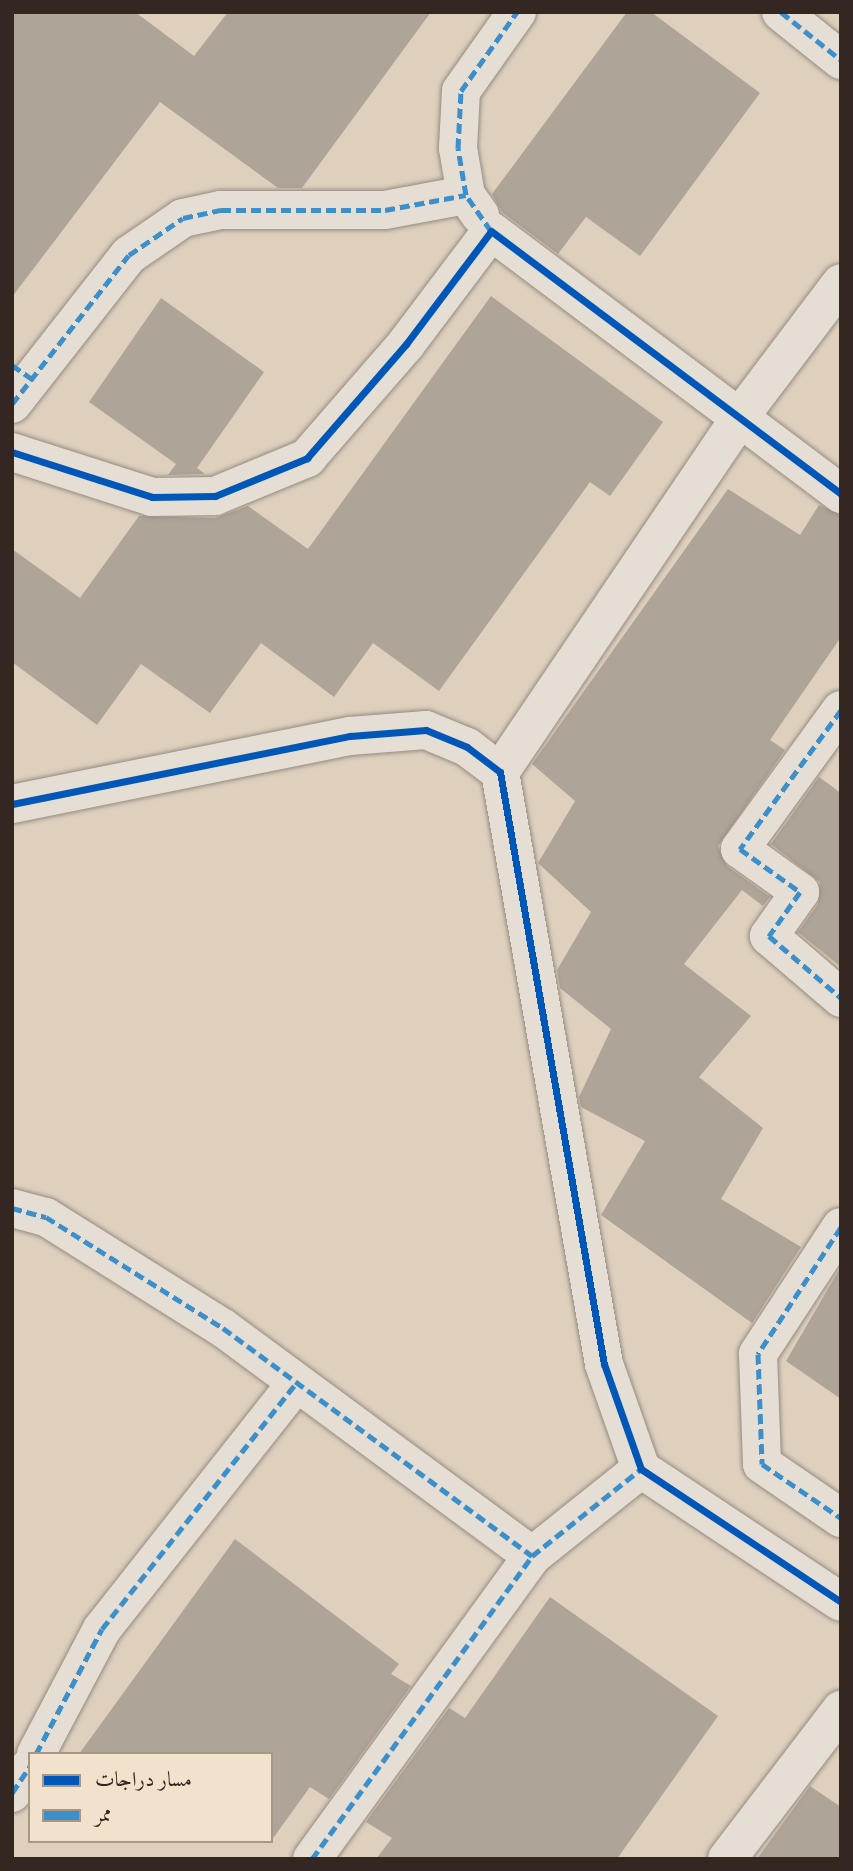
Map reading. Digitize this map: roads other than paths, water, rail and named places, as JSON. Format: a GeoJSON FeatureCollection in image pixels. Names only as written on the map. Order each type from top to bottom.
{"type":"FeatureCollection","features":[{"type":"Feature","properties":{"kind":"street"},"geometry":{"type":"LineString","coordinates":[[517,12],[461,91],[458,148],[466,195],[491,231],[742,415],[841,494]]}},
{"type":"Feature","properties":{"kind":"street"},"geometry":{"type":"LineString","coordinates":[[781,12],[841,60]]}},
{"type":"Feature","properties":{"kind":"street"},"geometry":{"type":"LineString","coordinates":[[20,383],[129,255],[183,218],[221,210],[385,210],[466,195]]}},
{"type":"Feature","properties":{"kind":"street"},"geometry":{"type":"LineString","coordinates":[[12,452],[152,497],[215,496],[306,458],[406,344],[491,231]]}},
{"type":"Feature","properties":{"kind":"street"},"geometry":{"type":"LineString","coordinates":[[841,283],[742,415],[500,772],[604,1364],[641,1469],[841,1602]]}},
{"type":"Feature","properties":{"kind":"street"},"geometry":{"type":"LineString","coordinates":[[838,720],[740,849],[800,892],[769,936],[841,998]]}},
{"type":"Feature","properties":{"kind":"street"},"geometry":{"type":"LineString","coordinates":[[12,804],[350,736],[426,730],[500,772]]}},
{"type":"Feature","properties":{"kind":"street"},"geometry":{"type":"LineString","coordinates":[[12,1208],[46,1217],[223,1328],[532,1556]]}},
{"type":"Feature","properties":{"kind":"street"},"geometry":{"type":"LineString","coordinates":[[841,1227],[758,1354],[762,1464],[841,1518]]}},
{"type":"Feature","properties":{"kind":"street"},"geometry":{"type":"LineString","coordinates":[[37,1752],[102,1629],[296,1383]]}},
{"type":"Feature","properties":{"kind":"street"},"geometry":{"type":"LineString","coordinates":[[312,1859],[532,1556],[641,1469]]}},
{"type":"Feature","properties":{"kind":"street"},"geometry":{"type":"LineString","coordinates":[[727,1859],[841,1710]]}},
{"type":"Feature","properties":{"kind":"street"},"geometry":{"type":"LineString","coordinates":[[12,1793],[28,1769]]}}]}
